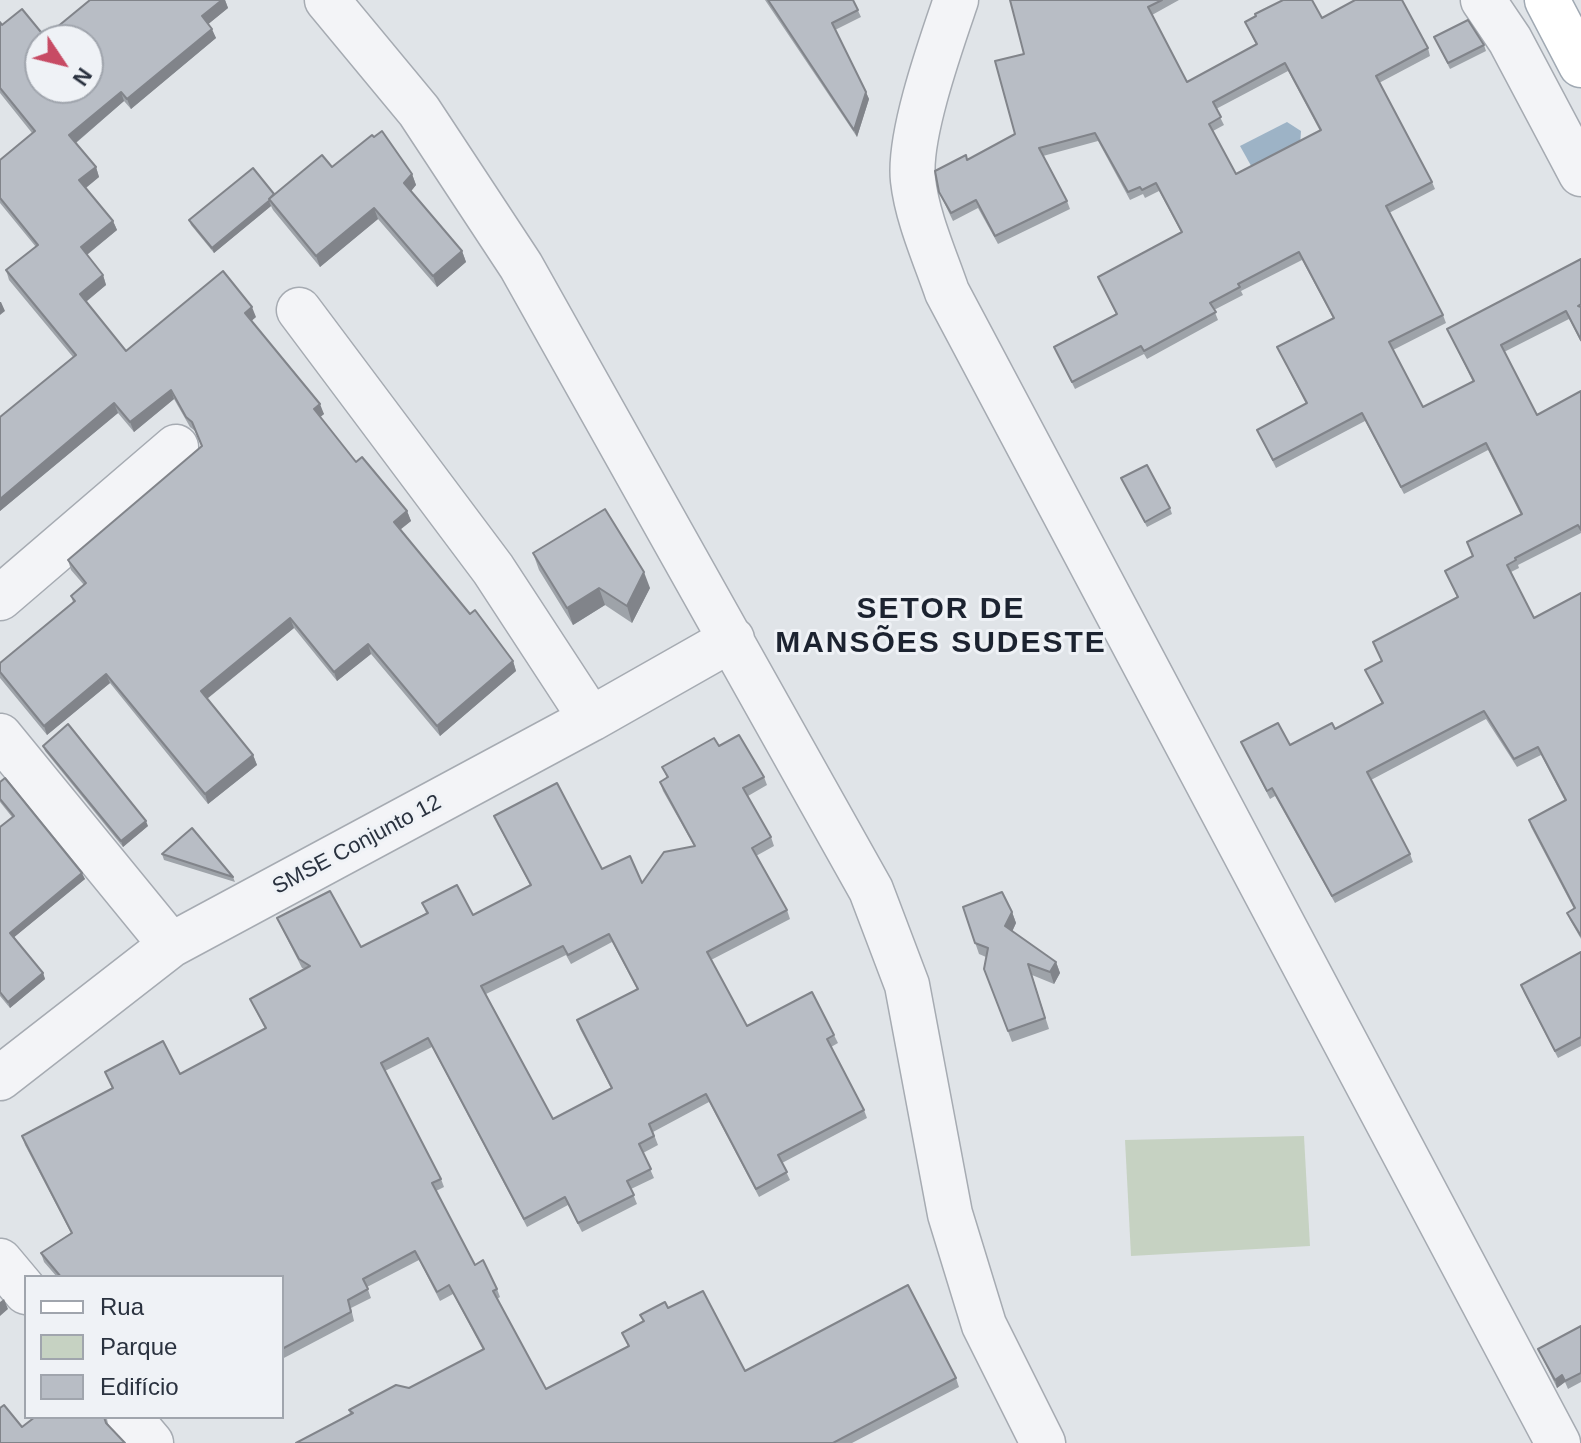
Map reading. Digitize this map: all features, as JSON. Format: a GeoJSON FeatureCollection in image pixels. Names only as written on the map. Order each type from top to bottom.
{"type":"FeatureCollection","features":[{"type":"Feature","properties":{"kind":"main road"},"geometry":{"type":"LineString","coordinates":[[1547,0],[1581,65]]}},
{"type":"Feature","properties":{"kind":"street"},"geometry":{"type":"LineString","coordinates":[[327,0],[419,111],[521,266],[871,890],[907,985],[950,1214],[984,1325],[1043,1443]]}},
{"type":"Feature","properties":{"kind":"street"},"geometry":{"type":"LineString","coordinates":[[956,0],[918,131],[913,180],[947,292],[1558,1443]]}},
{"type":"Feature","properties":{"kind":"street"},"geometry":{"type":"LineString","coordinates":[[1483,0],[1510,40],[1581,174]]}},
{"type":"Feature","properties":{"kind":"street"},"geometry":{"type":"LineString","coordinates":[[299,310],[493,569],[591,719]]}},
{"type":"Feature","properties":{"kind":"street"},"geometry":{"type":"LineString","coordinates":[[0,598],[176,447]]}},
{"type":"Feature","properties":{"kind":"street","name":"SMSE Conjunto 12"},"geometry":{"type":"LineString","coordinates":[[0,1078],[171,945],[591,719],[732,639]]}},
{"type":"Feature","properties":{"kind":"street"},"geometry":{"type":"LineString","coordinates":[[0,736],[171,945]]}},
{"type":"Feature","properties":{"kind":"street"},"geometry":{"type":"LineString","coordinates":[[0,1261],[24,1290]]}},
{"type":"Feature","properties":{"kind":"street"},"geometry":{"type":"LineString","coordinates":[[131,1419],[151,1443]]}},
{"type":"Feature","properties":{"kind":"green space"},"geometry":{"type":"Polygon","coordinates":[[[1304,1136],[1310,1246],[1131,1256],[1125,1140],[1304,1136]]]}},
{"type":"Feature","properties":{"kind":"water"},"geometry":{"type":"Polygon","coordinates":[[[1287,122],[1301,131],[1300,146],[1254,171],[1240,146],[1287,122]]]}},
{"type":"Feature","properties":{"kind":"building"},"geometry":{"type":"Polygon","coordinates":[[[90,0],[222,0],[202,16],[212,29],[127,99],[121,92],[69,135],[96,167],[79,180],[113,221],[81,247],[103,275],[80,294],[126,351],[223,271],[252,307],[245,313],[320,404],[314,409],[356,462],[362,457],[407,511],[394,522],[470,614],[475,610],[513,661],[437,726],[368,644],[334,672],[290,618],[201,691],[253,755],[205,794],[106,674],[44,726],[0,672],[0,663],[75,601],[71,596],[86,583],[68,560],[202,446],[192,422],[171,390],[130,422],[114,403],[0,499],[0,417],[76,355],[6,270],[38,245],[0,198],[0,160],[35,131],[0,88],[0,22],[2,25],[22,9],[34,24],[24,24],[24,104],[104,104],[104,24],[61,24],[90,0]]]}},
{"type":"Feature","properties":{"kind":"building"},"geometry":{"type":"Polygon","coordinates":[[[768,0],[853,0],[858,10],[832,23],[866,92],[854,130],[768,0]]]}},
{"type":"Feature","properties":{"kind":"building"},"geometry":{"type":"Polygon","coordinates":[[[1010,0],[1162,0],[1148,7],[1187,82],[1257,44],[1245,22],[1283,0],[1312,0],[1322,18],[1355,0],[1402,0],[1428,48],[1376,76],[1432,182],[1386,206],[1443,315],[1389,342],[1423,407],[1474,381],[1447,329],[1581,259],[1581,304],[1578,306],[1581,307],[1581,340],[1566,311],[1501,345],[1537,415],[1581,391],[1581,530],[1578,525],[1507,565],[1534,618],[1581,593],[1581,936],[1567,913],[1575,908],[1529,820],[1566,800],[1538,747],[1514,759],[1484,711],[1367,772],[1410,854],[1332,896],[1272,788],[1267,791],[1241,742],[1278,723],[1290,745],[1332,723],[1335,729],[1383,703],[1365,670],[1382,661],[1373,642],[1458,597],[1445,571],[1473,556],[1467,542],[1522,514],[1486,443],[1401,487],[1362,413],[1273,460],[1257,430],[1307,403],[1277,347],[1334,318],[1299,252],[1238,284],[1240,287],[1210,303],[1216,312],[1144,351],[1141,346],[1072,382],[1054,347],[1117,314],[1098,277],[1182,232],[1156,183],[1128,192],[1095,133],[1039,148],[1067,201],[995,236],[976,200],[951,213],[939,192],[935,171],[966,155],[967,160],[1015,134],[995,61],[1024,54],[1010,0]],[[1285,63],[1213,102],[1221,117],[1209,124],[1236,174],[1321,130],[1285,63]]]}},
{"type":"Feature","properties":{"kind":"building"},"geometry":{"type":"Polygon","coordinates":[[[1468,20],[1484,45],[1448,63],[1434,37],[1468,20]]]}},
{"type":"Feature","properties":{"kind":"building"},"geometry":{"type":"Polygon","coordinates":[[[382,131],[412,174],[404,183],[462,251],[433,276],[374,208],[316,256],[269,199],[322,155],[332,167],[372,135],[374,137],[382,131]]]}},
{"type":"Feature","properties":{"kind":"building"},"geometry":{"type":"Polygon","coordinates":[[[253,168],[274,194],[212,248],[189,220],[253,168]]]}},
{"type":"Feature","properties":{"kind":"building"},"geometry":{"type":"Polygon","coordinates":[[[1147,465],[1170,508],[1145,522],[1121,478],[1147,465]]]}},
{"type":"Feature","properties":{"kind":"building"},"geometry":{"type":"Polygon","coordinates":[[[605,509],[644,572],[627,606],[599,588],[567,608],[533,553],[605,509]]]}},
{"type":"Feature","properties":{"kind":"building"},"geometry":{"type":"Polygon","coordinates":[[[68,724],[146,821],[121,841],[43,746],[68,724]]]}},
{"type":"Feature","properties":{"kind":"building"},"geometry":{"type":"Polygon","coordinates":[[[739,735],[764,777],[743,788],[771,837],[752,848],[787,910],[707,952],[747,1026],[812,992],[834,1035],[827,1039],[864,1110],[778,1155],[787,1172],[756,1189],[706,1094],[649,1124],[654,1136],[639,1144],[651,1169],[627,1181],[634,1195],[578,1223],[565,1197],[524,1219],[428,1038],[381,1063],[441,1179],[432,1183],[475,1265],[483,1260],[497,1289],[493,1291],[546,1389],[629,1346],[622,1333],[644,1321],[640,1315],[665,1302],[668,1308],[703,1291],[745,1371],[908,1285],[956,1378],[833,1443],[296,1443],[353,1413],[349,1410],[396,1385],[409,1388],[484,1349],[449,1285],[437,1292],[415,1251],[363,1279],[368,1289],[348,1300],[351,1312],[284,1348],[284,1275],[59,1275],[41,1253],[72,1233],[22,1136],[113,1088],[105,1072],[163,1041],[180,1074],[266,1028],[250,999],[310,966],[299,959],[277,918],[330,891],[361,947],[428,913],[422,903],[457,885],[473,915],[531,885],[494,816],[557,783],[602,869],[630,856],[642,883],[664,852],[695,846],[660,782],[668,777],[662,767],[714,738],[719,746],[739,735]],[[609,934],[568,955],[563,946],[481,986],[553,1119],[612,1088],[577,1020],[638,989],[609,934]]]}},
{"type":"Feature","properties":{"kind":"building"},"geometry":{"type":"Polygon","coordinates":[[[5,778],[82,873],[10,933],[43,973],[8,1002],[0,992],[0,827],[14,816],[0,799],[0,782],[5,778]]]}},
{"type":"Feature","properties":{"kind":"building"},"geometry":{"type":"Polygon","coordinates":[[[192,828],[233,877],[162,854],[192,828]]]}},
{"type":"Feature","properties":{"kind":"building"},"geometry":{"type":"Polygon","coordinates":[[[1002,892],[1012,912],[1005,926],[1056,962],[1050,972],[1028,964],[1045,1018],[1008,1031],[984,969],[988,948],[975,943],[963,907],[1002,892]]]}},
{"type":"Feature","properties":{"kind":"building"},"geometry":{"type":"Polygon","coordinates":[[[1581,952],[1581,1037],[1555,1051],[1521,985],[1581,952]]]}},
{"type":"Feature","properties":{"kind":"building"},"geometry":{"type":"Polygon","coordinates":[[[1581,1326],[1581,1373],[1565,1381],[1562,1375],[1555,1380],[1538,1349],[1581,1326]]]}},
{"type":"Feature","properties":{"kind":"building"},"geometry":{"type":"Polygon","coordinates":[[[4,1405],[22,1427],[32,1419],[105,1419],[125,1443],[0,1443],[0,1408],[4,1405]]]}},
{"type":"Feature","properties":{"kind":"district","name":"SETOR DE MANSÕES SUDESTE"},"geometry":{"type":"Point","coordinates":[941,627]}}]}
